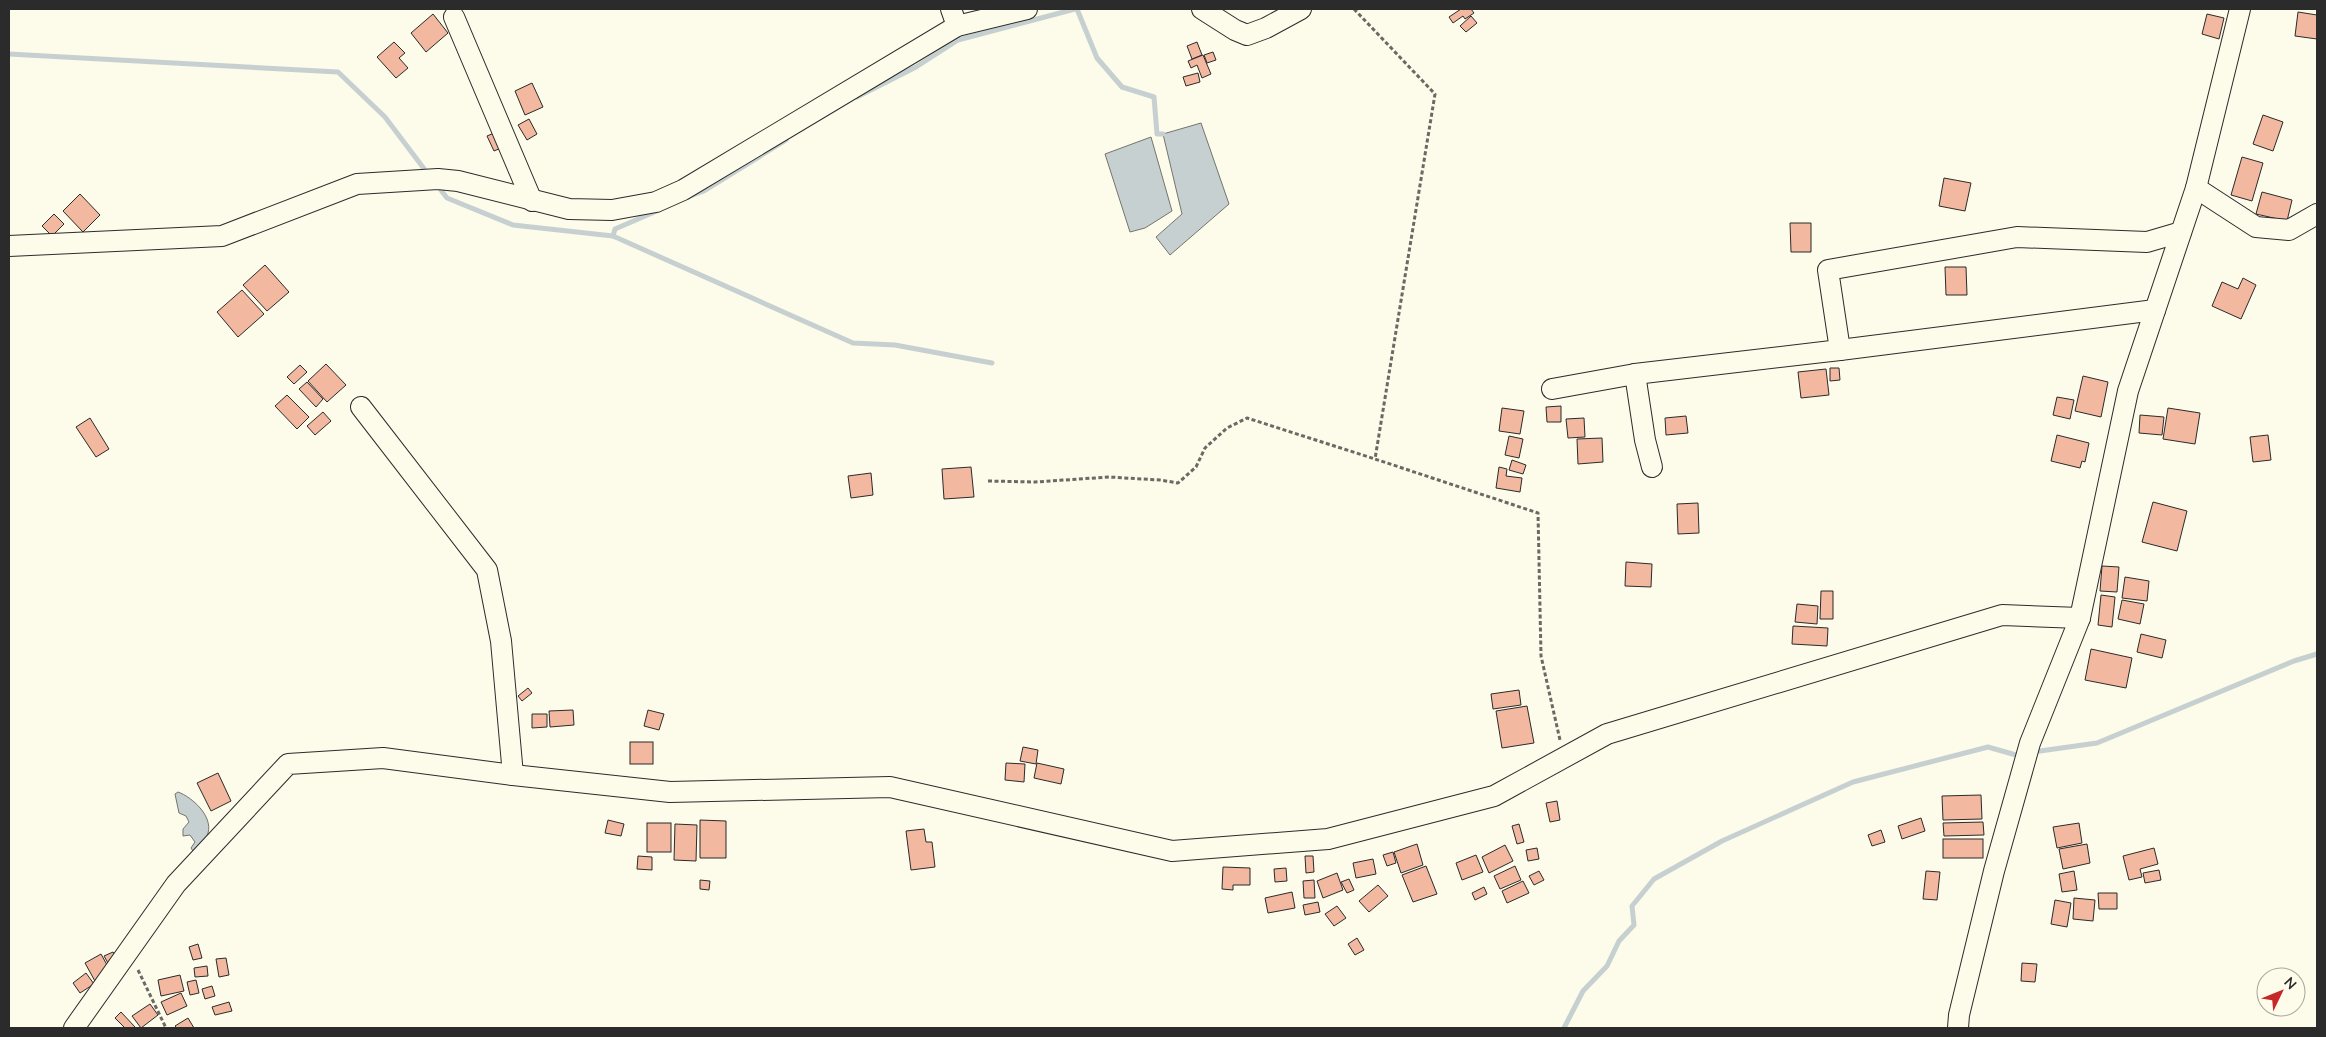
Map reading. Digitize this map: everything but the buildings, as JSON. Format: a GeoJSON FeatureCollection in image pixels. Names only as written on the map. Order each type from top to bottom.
{"type":"FeatureCollection","features":[{"type":"Feature","properties":{"kind":"street"},"geometry":{"type":"LineString","coordinates":[[9,246],[222,236],[357,184],[438,179],[458,182],[568,209],[612,210],[656,202],[683,190],[954,18],[1027,9]]}},
{"type":"Feature","properties":{"kind":"street"},"geometry":{"type":"LineString","coordinates":[[1202,9],[1235,30],[1247,35],[1266,28],[1301,9]]}},
{"type":"Feature","properties":{"kind":"street"},"geometry":{"type":"LineString","coordinates":[[1958,1028],[1959,1016],[1994,871],[2030,743],[2080,618],[2128,390],[2196,188],[2240,9]]}},
{"type":"Feature","properties":{"kind":"street"},"geometry":{"type":"LineString","coordinates":[[454,17],[532,201]]}},
{"type":"Feature","properties":{"kind":"street"},"geometry":{"type":"LineString","coordinates":[[2196,188],[2256,227],[2289,230],[2317,214]]}},
{"type":"Feature","properties":{"kind":"street"},"geometry":{"type":"LineString","coordinates":[[1840,350],[1828,270],[2017,237],[2147,242],[2181,232]]}},
{"type":"Feature","properties":{"kind":"street"},"geometry":{"type":"LineString","coordinates":[[1552,389],[1635,374],[2155,310]]}},
{"type":"Feature","properties":{"kind":"street"},"geometry":{"type":"LineString","coordinates":[[1635,374],[1645,440],[1652,467]]}},
{"type":"Feature","properties":{"kind":"street"},"geometry":{"type":"LineString","coordinates":[[361,407],[487,570],[501,641],[513,776]]}},
{"type":"Feature","properties":{"kind":"street"},"geometry":{"type":"LineString","coordinates":[[74,1028],[128,948],[176,884],[288,764],[382,758],[513,776],[670,792],[890,788],[1172,851],[1328,839],[1494,796],[1607,734],[2002,615],[2080,618]]}},
{"type":"Feature","properties":{"kind":"path"},"geometry":{"type":"LineString","coordinates":[[1354,9],[1435,94],[1375,459]]}},
{"type":"Feature","properties":{"kind":"path"},"geometry":{"type":"LineString","coordinates":[[988,481],[1035,482],[1109,477],[1160,480],[1178,484],[1196,466],[1206,448],[1213,441],[1227,428],[1247,418],[1538,513],[1541,656],[1564,758]]}},
{"type":"Feature","properties":{"kind":"path"},"geometry":{"type":"LineString","coordinates":[[128,948],[166,1028]]}},
{"type":"Feature","properties":{"kind":"shaded area"},"geometry":{"type":"Polygon","coordinates":[[[1201,123],[1229,204],[1170,255],[1156,237],[1182,214],[1163,134],[1201,123]]]}},
{"type":"Feature","properties":{"kind":"shaded area"},"geometry":{"type":"Polygon","coordinates":[[[1151,137],[1172,211],[1145,228],[1130,232],[1105,154],[1151,137]]]}},
{"type":"Feature","properties":{"kind":"shaded area"},"geometry":{"type":"Polygon","coordinates":[[[178,792],[184,794],[200,808],[209,827],[207,836],[193,851],[191,848],[195,842],[190,835],[183,836],[183,829],[189,822],[186,816],[179,813],[175,794],[178,792]]]}},
{"type":"Feature","properties":{"kind":"waterway"},"geometry":{"type":"LineString","coordinates":[[857,97],[916,67],[958,40],[1075,9]]}},
{"type":"Feature","properties":{"kind":"waterway"},"geometry":{"type":"LineString","coordinates":[[1077,9],[1097,58],[1122,87],[1154,97],[1157,134],[1163,134]]}},
{"type":"Feature","properties":{"kind":"waterway"},"geometry":{"type":"LineString","coordinates":[[9,54],[338,72],[385,117],[428,174]]}},
{"type":"Feature","properties":{"kind":"waterway"},"geometry":{"type":"LineString","coordinates":[[690,196],[704,191],[786,140]]}},
{"type":"Feature","properties":{"kind":"waterway"},"geometry":{"type":"LineString","coordinates":[[437,185],[447,198],[513,225],[613,236],[853,343],[895,345],[992,363]]}},
{"type":"Feature","properties":{"kind":"waterway"},"geometry":{"type":"LineString","coordinates":[[613,236],[615,229],[659,210]]}},
{"type":"Feature","properties":{"kind":"waterway"},"geometry":{"type":"LineString","coordinates":[[2033,752],[2097,743],[2294,661],[2317,654]]}},
{"type":"Feature","properties":{"kind":"waterway"},"geometry":{"type":"LineString","coordinates":[[1564,1028],[1583,991],[1607,966],[1619,941],[1634,925],[1632,906],[1654,879],[1722,841],[1853,782],[1988,747],[2016,755],[2022,754]]}}]}
